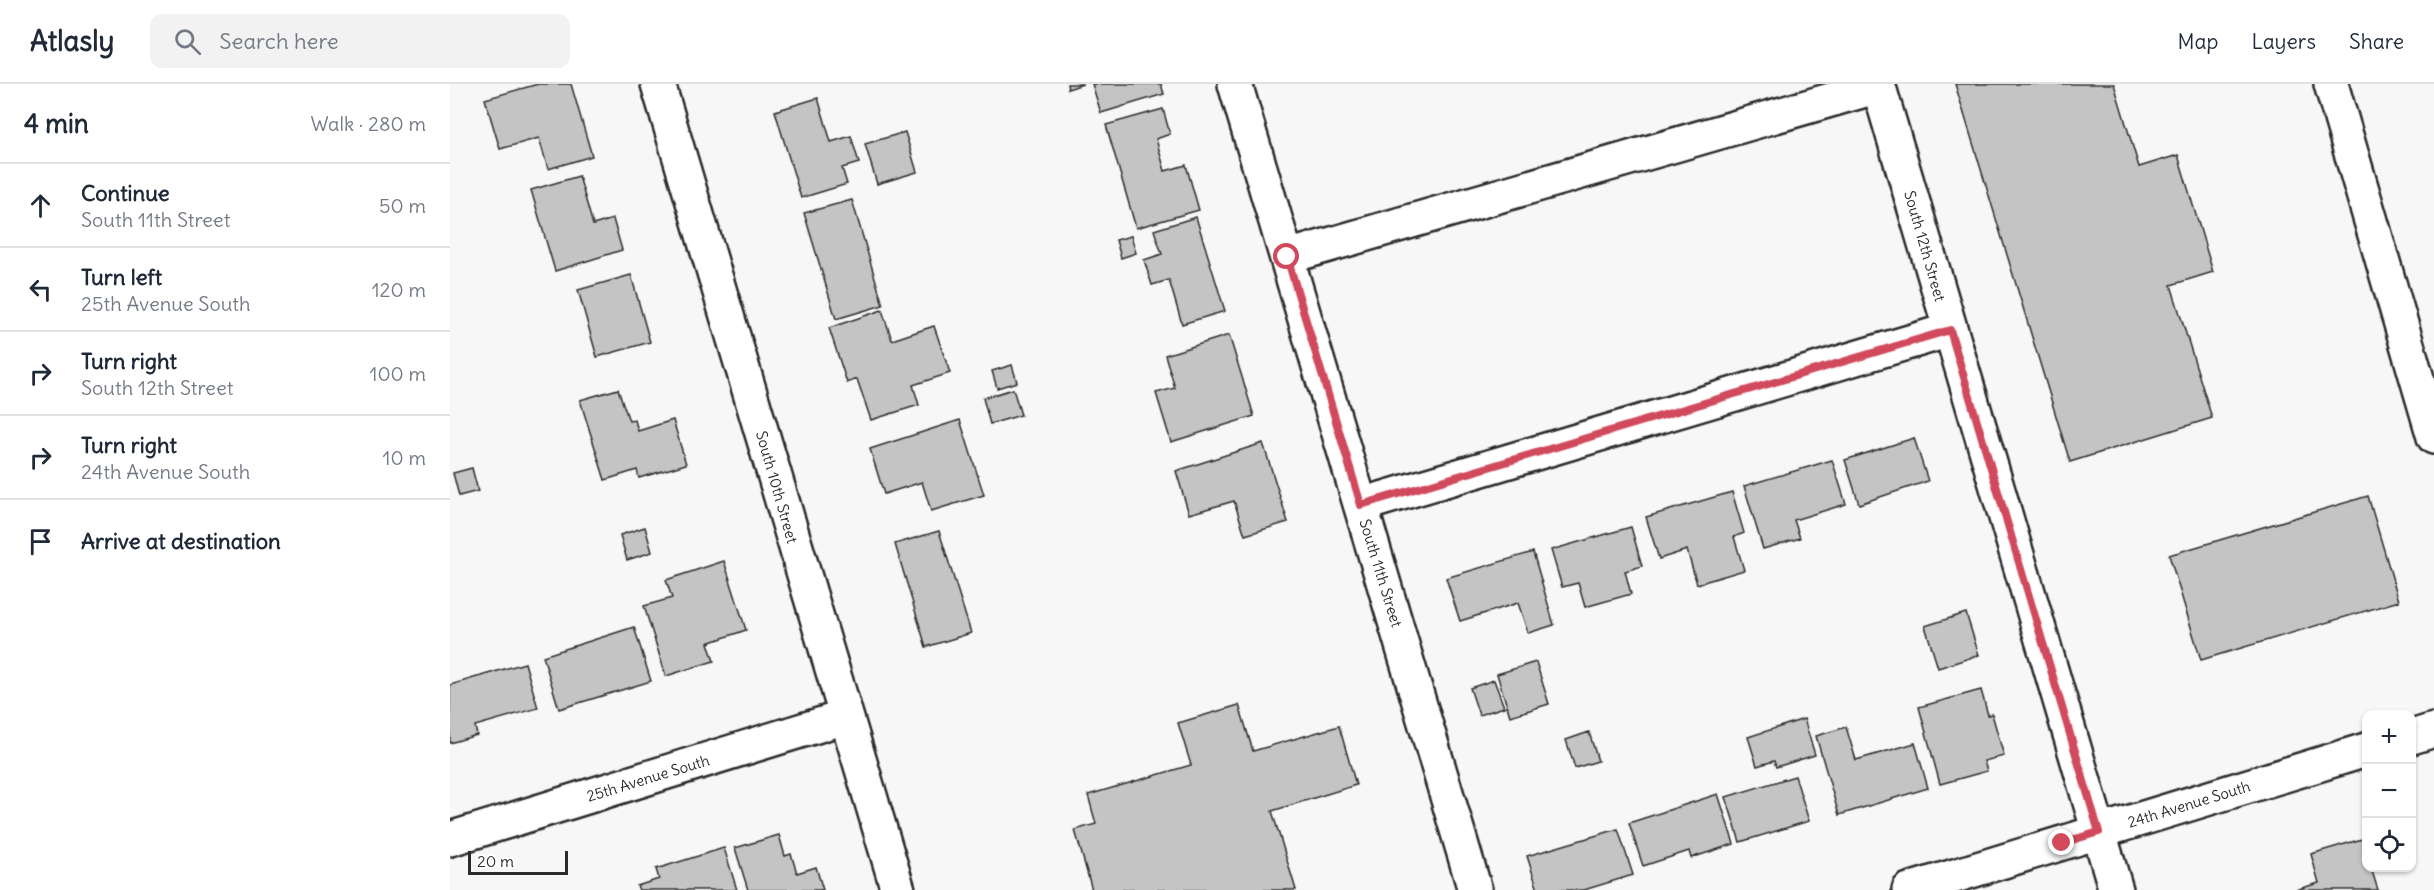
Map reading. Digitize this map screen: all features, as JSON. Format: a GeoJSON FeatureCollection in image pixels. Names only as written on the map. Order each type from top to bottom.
{"type":"FeatureCollection","features":[{"type":"Feature","properties":{"kind":"street","name":"South 10th Street"},"geometry":{"type":"LineString","coordinates":[[658,84],[898,890]]}},
{"type":"Feature","properties":{"kind":"street","name":"South 11th Street"},"geometry":{"type":"LineString","coordinates":[[1235,84],[1475,890]]}},
{"type":"Feature","properties":{"kind":"street"},"geometry":{"type":"LineString","coordinates":[[2331,84],[2434,437]]}},
{"type":"Feature","properties":{"kind":"street"},"geometry":{"type":"LineString","coordinates":[[1287,257],[1878,85]]}},
{"type":"Feature","properties":{"kind":"street","name":"South 12th Street"},"geometry":{"type":"LineString","coordinates":[[1878,85],[2116,890]]}},
{"type":"Feature","properties":{"kind":"street"},"geometry":{"type":"LineString","coordinates":[[1361,505],[1950,330]]}},
{"type":"Feature","properties":{"kind":"street","name":"25th Avenue South"},"geometry":{"type":"LineString","coordinates":[[450,839],[845,717]]}},
{"type":"Feature","properties":{"kind":"street"},"geometry":{"type":"LineString","coordinates":[[2416,736],[2434,730]]}},
{"type":"Feature","properties":{"kind":"street","name":"24th Avenue South"},"geometry":{"type":"LineString","coordinates":[[1909,890],[2362,752]]}},
{"type":"Feature","properties":{"kind":"building"},"geometry":{"type":"Polygon","coordinates":[[[538,84],[571,84],[592,156],[548,169],[539,138],[500,149],[485,99],[538,84]]]}},
{"type":"Feature","properties":{"kind":"building"},"geometry":{"type":"Polygon","coordinates":[[[1067,84],[1083,84],[1068,89],[1067,84]]]}},
{"type":"Feature","properties":{"kind":"building"},"geometry":{"type":"Polygon","coordinates":[[[1092,84],[1161,84],[1164,94],[1101,113],[1092,84]]]}},
{"type":"Feature","properties":{"kind":"building"},"geometry":{"type":"Polygon","coordinates":[[[1955,84],[2114,84],[2139,167],[2178,155],[2213,272],[2171,285],[2212,418],[2070,462],[1955,84]]]}},
{"type":"Feature","properties":{"kind":"building"},"geometry":{"type":"Polygon","coordinates":[[[818,98],[831,142],[851,136],[859,163],[842,168],[847,184],[801,198],[775,111],[818,98]]]}},
{"type":"Feature","properties":{"kind":"building"},"geometry":{"type":"Polygon","coordinates":[[[1163,109],[1170,134],[1156,139],[1165,171],[1186,165],[1199,210],[1136,228],[1106,125],[1163,109]]]}},
{"type":"Feature","properties":{"kind":"building"},"geometry":{"type":"Polygon","coordinates":[[[905,132],[917,172],[877,184],[865,144],[905,132]]]}},
{"type":"Feature","properties":{"kind":"building"},"geometry":{"type":"Polygon","coordinates":[[[579,176],[593,225],[613,219],[622,250],[555,271],[531,190],[579,176]]]}},
{"type":"Feature","properties":{"kind":"building"},"geometry":{"type":"Polygon","coordinates":[[[852,200],[883,305],[836,319],[804,213],[852,200]]]}},
{"type":"Feature","properties":{"kind":"building"},"geometry":{"type":"Polygon","coordinates":[[[1196,217],[1225,311],[1182,324],[1169,280],[1152,285],[1144,260],[1162,254],[1154,230],[1196,217]]]}},
{"type":"Feature","properties":{"kind":"building"},"geometry":{"type":"Polygon","coordinates":[[[1131,236],[1136,253],[1121,258],[1116,240],[1131,236]]]}},
{"type":"Feature","properties":{"kind":"building"},"geometry":{"type":"Polygon","coordinates":[[[631,275],[650,342],[597,357],[578,290],[631,275]]]}},
{"type":"Feature","properties":{"kind":"building"},"geometry":{"type":"Polygon","coordinates":[[[882,310],[892,340],[934,326],[950,373],[913,385],[919,405],[871,420],[857,379],[847,383],[829,328],[882,310]]]}},
{"type":"Feature","properties":{"kind":"building"},"geometry":{"type":"Polygon","coordinates":[[[1229,335],[1254,416],[1171,442],[1156,393],[1175,388],[1165,355],[1229,335]]]}},
{"type":"Feature","properties":{"kind":"building"},"geometry":{"type":"Polygon","coordinates":[[[1012,365],[1017,382],[997,388],[992,371],[1012,365]]]}},
{"type":"Feature","properties":{"kind":"building"},"geometry":{"type":"Polygon","coordinates":[[[618,389],[629,421],[635,420],[638,431],[673,420],[686,464],[639,478],[637,470],[605,480],[580,400],[618,389]]]}},
{"type":"Feature","properties":{"kind":"building"},"geometry":{"type":"Polygon","coordinates":[[[1013,389],[1021,415],[990,424],[983,398],[1013,389]]]}},
{"type":"Feature","properties":{"kind":"building"},"geometry":{"type":"Polygon","coordinates":[[[960,420],[984,495],[931,511],[922,482],[884,494],[870,449],[960,420]]]}},
{"type":"Feature","properties":{"kind":"building"},"geometry":{"type":"Polygon","coordinates":[[[1914,438],[1928,481],[1859,504],[1845,460],[1914,438]]]}},
{"type":"Feature","properties":{"kind":"building"},"geometry":{"type":"Polygon","coordinates":[[[1263,443],[1288,522],[1245,535],[1234,501],[1189,514],[1176,471],[1263,443]]]}},
{"type":"Feature","properties":{"kind":"building"},"geometry":{"type":"Polygon","coordinates":[[[1832,460],[1846,504],[1794,520],[1800,538],[1763,549],[1744,486],[1832,460]]]}},
{"type":"Feature","properties":{"kind":"building"},"geometry":{"type":"Polygon","coordinates":[[[472,468],[478,491],[459,496],[453,473],[472,468]]]}},
{"type":"Feature","properties":{"kind":"building"},"geometry":{"type":"Polygon","coordinates":[[[1732,492],[1744,533],[1734,537],[1744,570],[1697,584],[1687,550],[1659,559],[1646,517],[1732,492]]]}},
{"type":"Feature","properties":{"kind":"building"},"geometry":{"type":"Polygon","coordinates":[[[2368,496],[2399,601],[2201,660],[2169,555],[2368,496]]]}},
{"type":"Feature","properties":{"kind":"building"},"geometry":{"type":"Polygon","coordinates":[[[645,527],[652,552],[627,560],[620,535],[645,527]]]}},
{"type":"Feature","properties":{"kind":"building"},"geometry":{"type":"Polygon","coordinates":[[[1631,527],[1642,566],[1625,571],[1631,594],[1585,607],[1578,583],[1562,587],[1551,550],[1631,527]]]}},
{"type":"Feature","properties":{"kind":"building"},"geometry":{"type":"Polygon","coordinates":[[[939,531],[971,633],[926,647],[895,544],[939,531]]]}},
{"type":"Feature","properties":{"kind":"building"},"geometry":{"type":"Polygon","coordinates":[[[1533,552],[1554,625],[1528,633],[1518,603],[1460,621],[1446,578],[1533,552]]]}},
{"type":"Feature","properties":{"kind":"building"},"geometry":{"type":"Polygon","coordinates":[[[724,561],[746,630],[708,643],[714,661],[666,676],[644,606],[672,598],[666,580],[724,561]]]}},
{"type":"Feature","properties":{"kind":"building"},"geometry":{"type":"Polygon","coordinates":[[[1966,613],[1979,655],[1938,668],[1925,626],[1966,613]]]}},
{"type":"Feature","properties":{"kind":"building"},"geometry":{"type":"Polygon","coordinates":[[[634,627],[651,681],[559,709],[543,656],[634,627]]]}},
{"type":"Feature","properties":{"kind":"building"},"geometry":{"type":"Polygon","coordinates":[[[1536,662],[1549,704],[1510,716],[1497,674],[1536,662]]]}},
{"type":"Feature","properties":{"kind":"building"},"geometry":{"type":"Polygon","coordinates":[[[525,663],[538,708],[475,726],[477,735],[450,743],[450,685],[525,663]]]}},
{"type":"Feature","properties":{"kind":"building"},"geometry":{"type":"Polygon","coordinates":[[[1494,680],[1504,707],[1479,715],[1470,688],[1494,680]]]}},
{"type":"Feature","properties":{"kind":"building"},"geometry":{"type":"Polygon","coordinates":[[[1981,690],[1988,715],[1992,714],[2004,756],[1984,761],[1987,771],[1940,784],[1919,707],[1981,690]]]}},
{"type":"Feature","properties":{"kind":"building"},"geometry":{"type":"Polygon","coordinates":[[[1239,705],[1253,751],[1339,726],[1356,785],[1272,811],[1296,890],[1092,890],[1075,830],[1096,824],[1088,795],[1191,765],[1178,723],[1239,705]]]}},
{"type":"Feature","properties":{"kind":"building"},"geometry":{"type":"Polygon","coordinates":[[[1804,719],[1815,755],[1776,767],[1774,761],[1757,766],[1748,737],[1804,719]]]}},
{"type":"Feature","properties":{"kind":"building"},"geometry":{"type":"Polygon","coordinates":[[[1846,727],[1856,760],[1915,743],[1928,788],[1839,815],[1816,736],[1846,727]]]}},
{"type":"Feature","properties":{"kind":"building"},"geometry":{"type":"Polygon","coordinates":[[[1589,732],[1598,761],[1575,768],[1566,740],[1589,732]]]}},
{"type":"Feature","properties":{"kind":"building"},"geometry":{"type":"Polygon","coordinates":[[[1795,776],[1809,821],[1740,842],[1726,797],[1795,776]]]}},
{"type":"Feature","properties":{"kind":"building"},"geometry":{"type":"Polygon","coordinates":[[[1718,794],[1734,844],[1691,858],[1689,851],[1643,866],[1629,823],[1718,794]]]}},
{"type":"Feature","properties":{"kind":"building"},"geometry":{"type":"Polygon","coordinates":[[[1618,829],[1633,875],[1584,890],[1538,890],[1527,856],[1618,829]]]}},
{"type":"Feature","properties":{"kind":"building"},"geometry":{"type":"Polygon","coordinates":[[[779,835],[785,856],[791,854],[797,873],[816,867],[823,890],[748,890],[735,848],[779,835]]]}},
{"type":"Feature","properties":{"kind":"building"},"geometry":{"type":"Polygon","coordinates":[[[2362,839],[2362,872],[2372,872],[2378,890],[2295,890],[2319,883],[2311,854],[2362,839]]]}},
{"type":"Feature","properties":{"kind":"building"},"geometry":{"type":"Polygon","coordinates":[[[724,848],[737,890],[639,890],[637,886],[659,879],[656,869],[724,848]]]}},
{"type":"Feature","properties":{"kind":"route"},"geometry":{"type":"LineString","coordinates":[[1287,257],[1361,505],[1950,330],[2099,832],[2062,843]]}}]}
